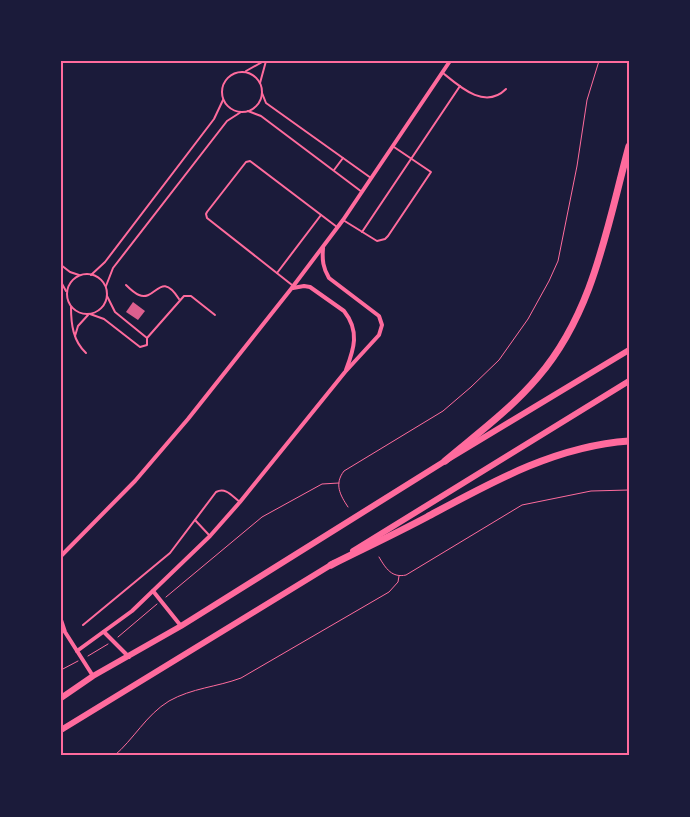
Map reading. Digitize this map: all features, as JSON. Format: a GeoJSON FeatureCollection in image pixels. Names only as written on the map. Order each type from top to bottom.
{"type":"FeatureCollection","features":[{"type":"Feature","properties":{"kind":"highway"},"geometry":{"type":"LineString","coordinates":[[445,461],[522,394],[555,355],[569,333],[590,288],[629,146]]}},
{"type":"Feature","properties":{"kind":"highway"},"geometry":{"type":"LineString","coordinates":[[61,698],[93,676],[181,626],[445,461],[629,350]]}},
{"type":"Feature","properties":{"kind":"highway"},"geometry":{"type":"LineString","coordinates":[[61,730],[629,381]]}},
{"type":"Feature","properties":{"kind":"highway"},"geometry":{"type":"LineString","coordinates":[[331,565],[478,490],[536,463],[592,446],[629,441]]}},
{"type":"Feature","properties":{"kind":"street"},"geometry":{"type":"LineString","coordinates":[[61,556],[135,481],[182,426],[292,288],[343,220],[450,61]]}},
{"type":"Feature","properties":{"kind":"street"},"geometry":{"type":"LineString","coordinates":[[77,651],[132,611],[210,536],[240,502],[345,372],[379,335],[382,325],[377,314],[329,278],[322,262],[323,246]]}},
{"type":"Feature","properties":{"kind":"street"},"geometry":{"type":"LineString","coordinates":[[292,288],[310,287],[344,311],[353,326],[355,344],[345,372]]}},
{"type":"Feature","properties":{"kind":"street"},"geometry":{"type":"LineString","coordinates":[[153,591],[181,626]]}},
{"type":"Feature","properties":{"kind":"street"},"geometry":{"type":"LineString","coordinates":[[61,620],[63,631],[93,676]]}},
{"type":"Feature","properties":{"kind":"street"},"geometry":{"type":"LineString","coordinates":[[104,632],[129,657]]}},
{"type":"Feature","properties":{"kind":"lane"},"geometry":{"type":"LineString","coordinates":[[241,112],[232,109],[223,100],[221,90],[227,78],[235,73],[245,72],[265,61]]}},
{"type":"Feature","properties":{"kind":"lane"},"geometry":{"type":"LineString","coordinates":[[265,61],[260,83],[266,103],[371,178]]}},
{"type":"Feature","properties":{"kind":"lane"},"geometry":{"type":"LineString","coordinates":[[245,72],[254,76],[260,83]]}},
{"type":"Feature","properties":{"kind":"lane"},"geometry":{"type":"LineString","coordinates":[[443,73],[474,95],[483,98],[498,95],[506,89]]}},
{"type":"Feature","properties":{"kind":"lane"},"geometry":{"type":"LineString","coordinates":[[362,232],[460,86]]}},
{"type":"Feature","properties":{"kind":"lane"},"geometry":{"type":"LineString","coordinates":[[248,111],[259,102],[262,93]]}},
{"type":"Feature","properties":{"kind":"lane"},"geometry":{"type":"LineString","coordinates":[[91,275],[102,266],[117,247],[214,119],[223,100]]}},
{"type":"Feature","properties":{"kind":"lane"},"geometry":{"type":"LineString","coordinates":[[147,338],[115,312],[107,296],[106,286],[113,268],[227,121],[241,112],[248,111],[261,116],[362,192]]}},
{"type":"Feature","properties":{"kind":"lane"},"geometry":{"type":"LineString","coordinates":[[343,220],[377,241],[385,239],[431,172],[393,146]]}},
{"type":"Feature","properties":{"kind":"lane"},"geometry":{"type":"LineString","coordinates":[[334,170],[343,158]]}},
{"type":"Feature","properties":{"kind":"lane"},"geometry":{"type":"LineString","coordinates":[[292,288],[277,273],[207,218],[207,212],[246,162],[250,160],[337,227]]}},
{"type":"Feature","properties":{"kind":"lane"},"geometry":{"type":"LineString","coordinates":[[277,273],[321,214]]}},
{"type":"Feature","properties":{"kind":"lane"},"geometry":{"type":"LineString","coordinates":[[61,265],[70,272],[100,278],[106,286]]}},
{"type":"Feature","properties":{"kind":"lane"},"geometry":{"type":"LineString","coordinates":[[67,293],[73,280],[81,275]]}},
{"type":"Feature","properties":{"kind":"lane"},"geometry":{"type":"LineString","coordinates":[[61,282],[71,307],[75,336],[79,345],[86,353]]}},
{"type":"Feature","properties":{"kind":"lane"},"geometry":{"type":"LineString","coordinates":[[126,286],[142,296],[166,286],[174,291],[180,300]]}},
{"type":"Feature","properties":{"kind":"lane"},"geometry":{"type":"LineString","coordinates":[[75,336],[78,326],[89,314],[102,308],[107,296]]}},
{"type":"Feature","properties":{"kind":"lane"},"geometry":{"type":"LineString","coordinates":[[71,307],[79,313],[104,319],[140,347],[147,345],[147,338],[184,296],[192,296],[215,315]]}},
{"type":"Feature","properties":{"kind":"lane"},"geometry":{"type":"LineString","coordinates":[[83,625],[164,559],[218,491],[226,491],[240,502]]}},
{"type":"Feature","properties":{"kind":"lane"},"geometry":{"type":"LineString","coordinates":[[195,520],[210,536]]}},
{"type":"Feature","properties":{"kind":"path"},"geometry":{"type":"LineString","coordinates":[[348,507],[340,493],[340,477],[344,471],[443,411],[499,360],[528,319],[558,261],[576,175],[588,100],[599,61]]}},
{"type":"Feature","properties":{"kind":"path"},"geometry":{"type":"LineString","coordinates":[[61,670],[113,641],[262,517],[322,484],[339,483]]}},
{"type":"Feature","properties":{"kind":"path"},"geometry":{"type":"LineString","coordinates":[[379,557],[389,571],[399,576],[406,575],[522,505],[591,491],[629,490]]}},
{"type":"Feature","properties":{"kind":"path"},"geometry":{"type":"LineString","coordinates":[[114,756],[150,716],[167,702],[193,690],[230,682],[247,675],[389,592],[398,582],[399,576]]}},
{"type":"Feature","properties":{"kind":"building"},"geometry":{"type":"Polygon","coordinates":[[[133,302],[145,311],[138,320],[126,312],[133,302]]]}}]}
